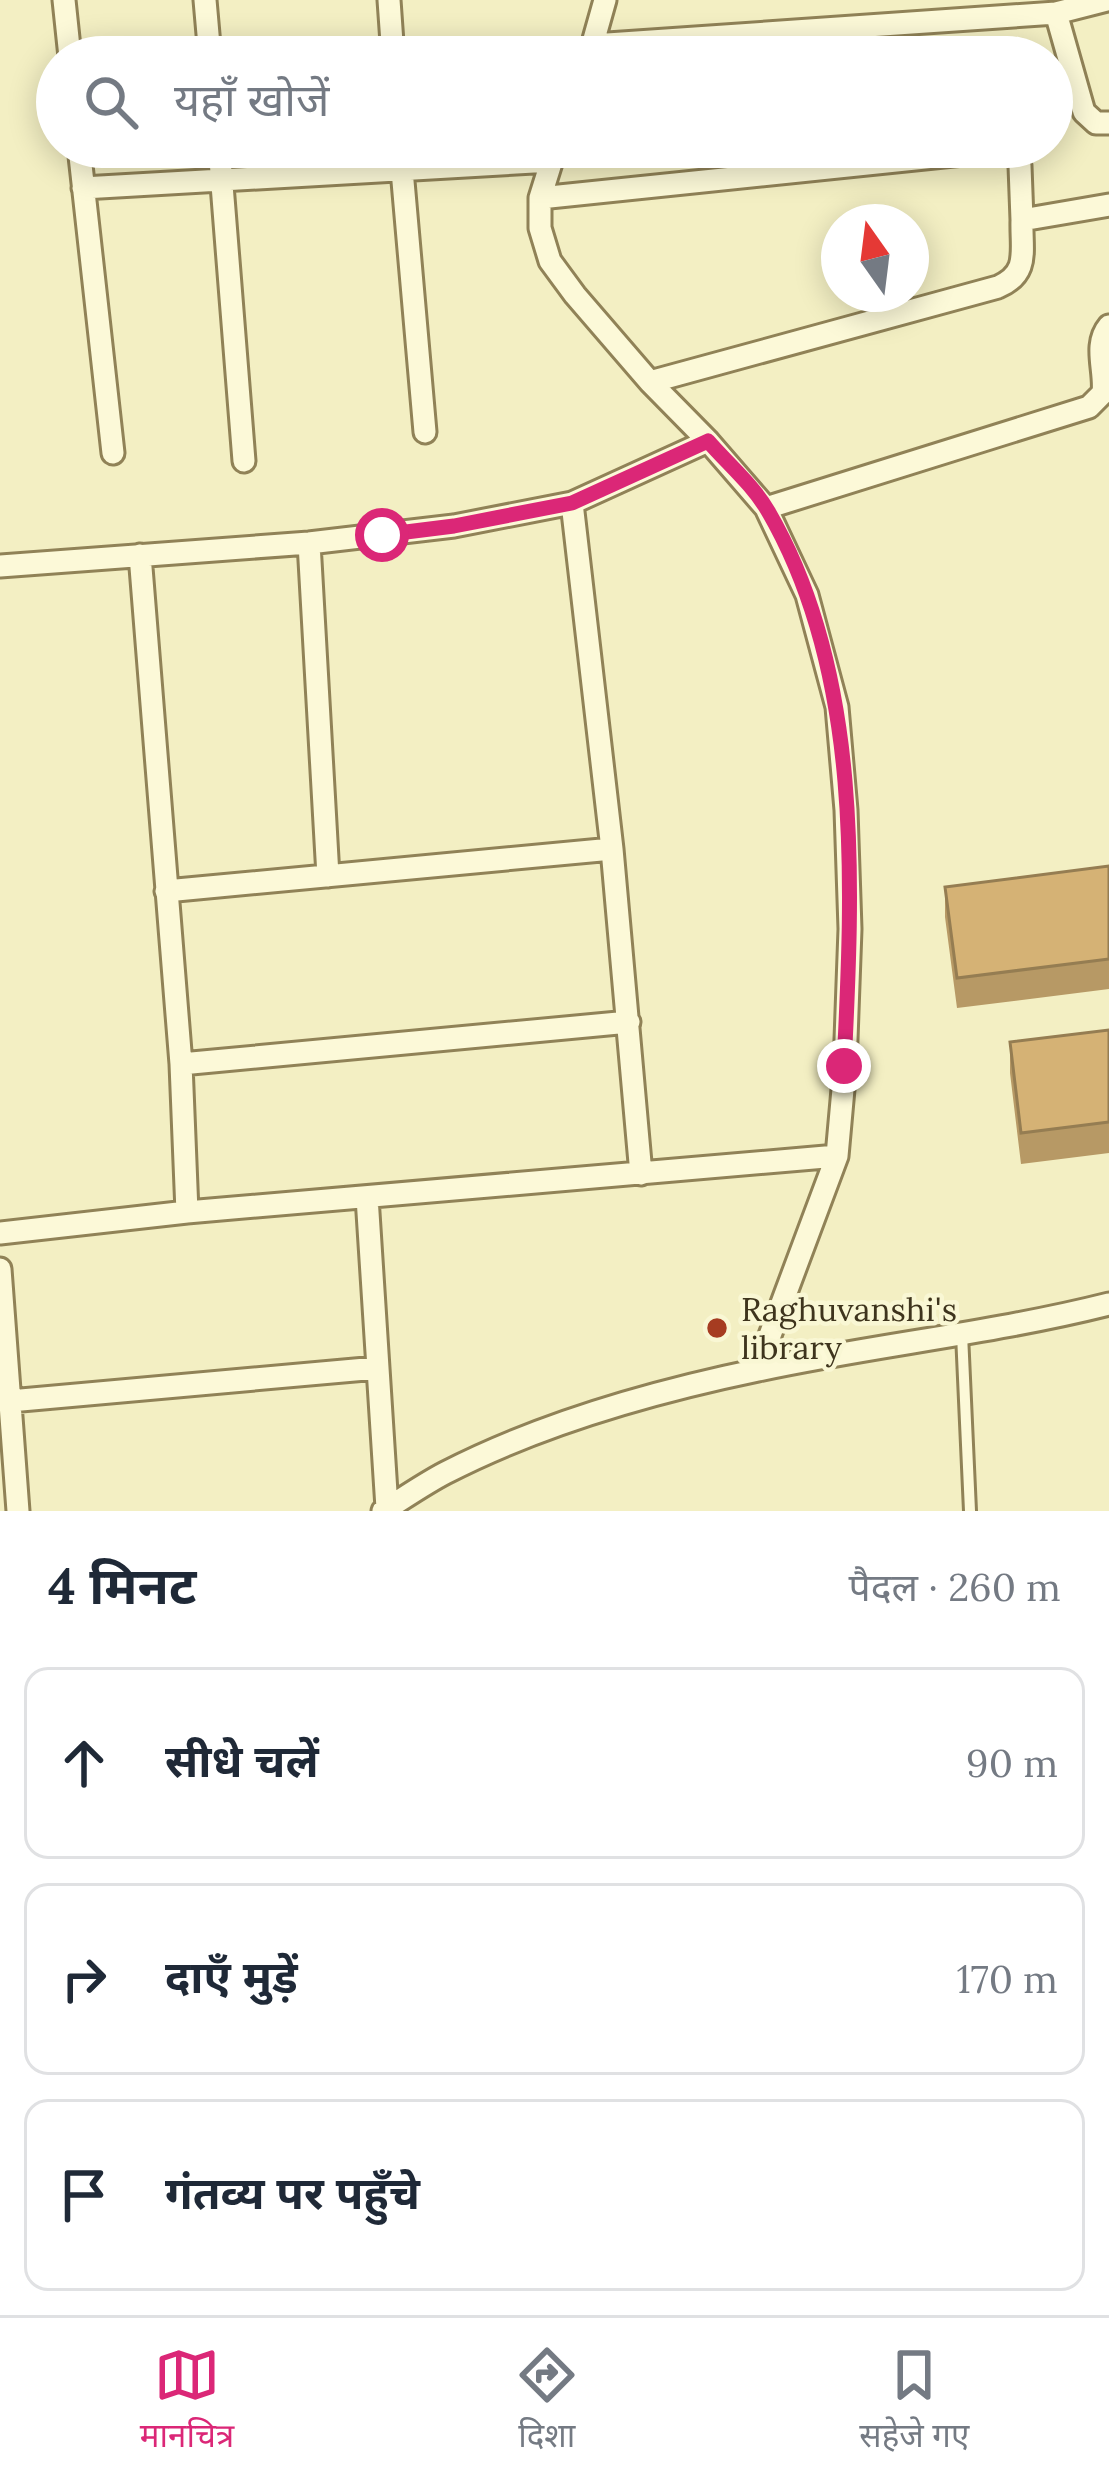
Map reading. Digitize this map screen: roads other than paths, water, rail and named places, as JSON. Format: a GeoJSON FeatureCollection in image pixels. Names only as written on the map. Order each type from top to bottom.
{"type":"FeatureCollection","features":[{"type":"Feature","properties":{"kind":"street"},"geometry":{"type":"LineString","coordinates":[[64,0],[68,36]]}},
{"type":"Feature","properties":{"kind":"street"},"geometry":{"type":"LineString","coordinates":[[205,0],[208,36]]}},
{"type":"Feature","properties":{"kind":"street"},"geometry":{"type":"LineString","coordinates":[[389,0],[392,36]]}},
{"type":"Feature","properties":{"kind":"street"},"geometry":{"type":"LineString","coordinates":[[595,36],[605,0]]}},
{"type":"Feature","properties":{"kind":"street"},"geometry":{"type":"LineString","coordinates":[[780,36],[1056,14],[1107,0]]}},
{"type":"Feature","properties":{"kind":"street"},"geometry":{"type":"LineString","coordinates":[[1056,14],[1062,36]]}},
{"type":"Feature","properties":{"kind":"street"},"geometry":{"type":"LineString","coordinates":[[1073,74],[1084,112],[1096,123],[1109,123]]}},
{"type":"Feature","properties":{"kind":"street"},"geometry":{"type":"LineString","coordinates":[[81,168],[113,453]]}},
{"type":"Feature","properties":{"kind":"street"},"geometry":{"type":"LineString","coordinates":[[221,168],[244,461]]}},
{"type":"Feature","properties":{"kind":"street"},"geometry":{"type":"LineString","coordinates":[[83,188],[311,168]]}},
{"type":"Feature","properties":{"kind":"street"},"geometry":{"type":"LineString","coordinates":[[401,168],[425,432]]}},
{"type":"Feature","properties":{"kind":"street"},"geometry":{"type":"LineString","coordinates":[[549,168],[540,197],[540,228],[550,260],[650,382],[766,508],[808,595],[837,707],[850,929],[837,1156],[757,1370]]}},
{"type":"Feature","properties":{"kind":"street"},"geometry":{"type":"LineString","coordinates":[[540,197],[829,168]]}},
{"type":"Feature","properties":{"kind":"street"},"geometry":{"type":"LineString","coordinates":[[650,382],[998,287],[1017,276],[1021,268],[1020,168]]}},
{"type":"Feature","properties":{"kind":"street"},"geometry":{"type":"LineString","coordinates":[[1022,220],[1109,205]]}},
{"type":"Feature","properties":{"kind":"street"},"geometry":{"type":"LineString","coordinates":[[766,508],[1089,407],[1103,394],[1100,343],[1109,326]]}},
{"type":"Feature","properties":{"kind":"street"},"geometry":{"type":"LineString","coordinates":[[0,566],[309,543],[454,526],[572,503],[708,441]]}},
{"type":"Feature","properties":{"kind":"street"},"geometry":{"type":"LineString","coordinates":[[572,503],[612,849],[641,1174]]}},
{"type":"Feature","properties":{"kind":"street"},"geometry":{"type":"LineString","coordinates":[[309,543],[328,876]]}},
{"type":"Feature","properties":{"kind":"street"},"geometry":{"type":"LineString","coordinates":[[140,555],[181,1064],[188,1212]]}},
{"type":"Feature","properties":{"kind":"street"},"geometry":{"type":"LineString","coordinates":[[166,891],[612,849]]}},
{"type":"Feature","properties":{"kind":"street"},"geometry":{"type":"LineString","coordinates":[[181,1064],[629,1022]]}},
{"type":"Feature","properties":{"kind":"street"},"geometry":{"type":"LineString","coordinates":[[0,1233],[188,1212],[837,1156]]}},
{"type":"Feature","properties":{"kind":"street"},"geometry":{"type":"LineString","coordinates":[[367,1198],[385,1510],[445,1473],[526,1437],[628,1402],[757,1370],[1109,1304]]}},
{"type":"Feature","properties":{"kind":"street"},"geometry":{"type":"LineString","coordinates":[[0,1269],[18,1511]]}},
{"type":"Feature","properties":{"kind":"street"},"geometry":{"type":"LineString","coordinates":[[10,1401],[377,1368]]}},
{"type":"Feature","properties":{"kind":"lane"},"geometry":{"type":"LineString","coordinates":[[962,1334],[970,1511]]}},
{"type":"Feature","properties":{"kind":"place","name":"Raghuvanshi's library"},"geometry":{"type":"Point","coordinates":[717,1328]}}]}
